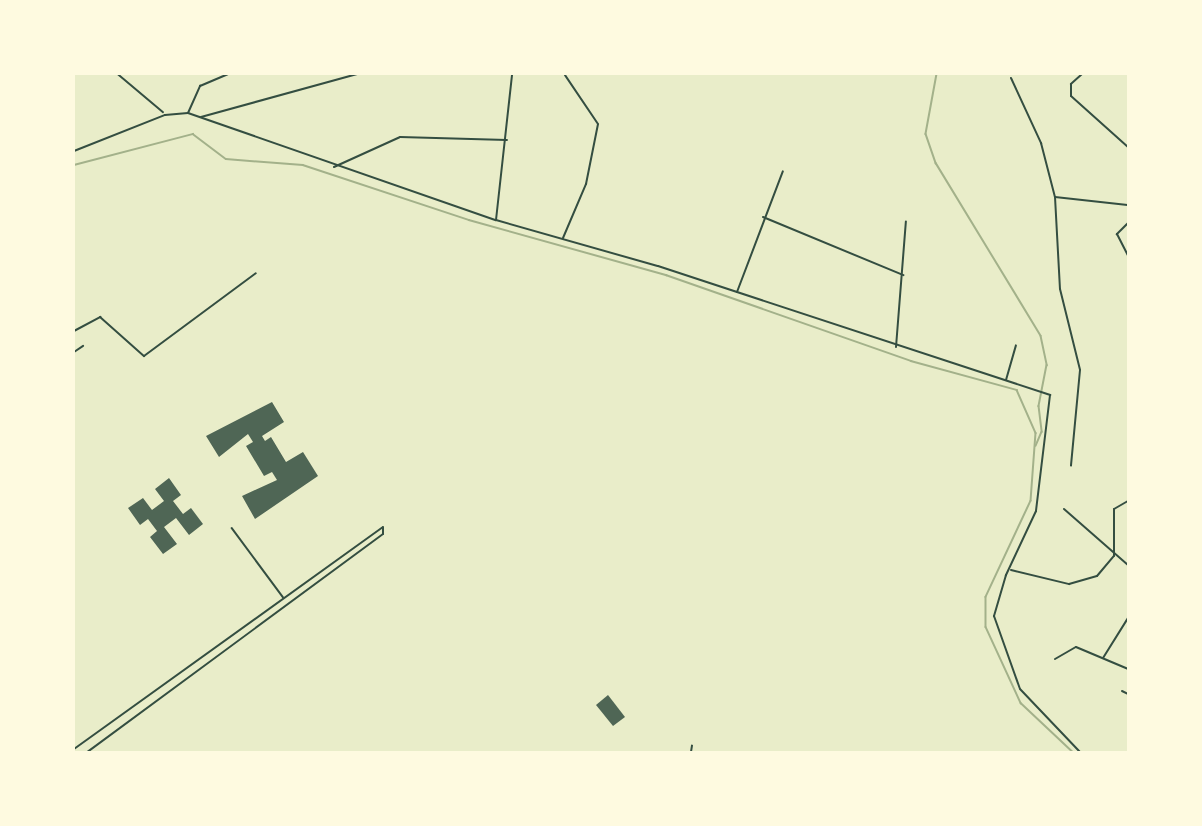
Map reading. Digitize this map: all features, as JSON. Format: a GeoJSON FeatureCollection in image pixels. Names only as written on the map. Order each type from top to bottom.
{"type":"FeatureCollection","features":[{"type":"Feature","properties":{"kind":"street"},"geometry":{"type":"LineString","coordinates":[[188,113],[190,98],[213,74]]}},
{"type":"Feature","properties":{"kind":"street"},"geometry":{"type":"LineString","coordinates":[[211,77],[228,74]]}},
{"type":"Feature","properties":{"kind":"street"},"geometry":{"type":"LineString","coordinates":[[199,118],[357,74]]}},
{"type":"Feature","properties":{"kind":"street"},"geometry":{"type":"LineString","coordinates":[[496,220],[507,140],[512,74]]}},
{"type":"Feature","properties":{"kind":"street"},"geometry":{"type":"LineString","coordinates":[[1082,74],[1071,84],[1071,96],[1128,147]]}},
{"type":"Feature","properties":{"kind":"street"},"geometry":{"type":"LineString","coordinates":[[562,238],[586,184],[598,124],[565,75]]}},
{"type":"Feature","properties":{"kind":"street"},"geometry":{"type":"LineString","coordinates":[[1011,78],[1041,143],[1055,197],[1060,290],[1080,370],[1071,466]]}},
{"type":"Feature","properties":{"kind":"street"},"geometry":{"type":"LineString","coordinates":[[74,151],[165,115],[188,113],[334,167],[496,220],[737,292],[896,347],[1006,381],[1053,399],[1036,511],[995,610],[1000,641],[1020,689],[1080,753]]}},
{"type":"Feature","properties":{"kind":"street"},"geometry":{"type":"LineString","coordinates":[[334,167],[400,137],[507,140]]}},
{"type":"Feature","properties":{"kind":"street"},"geometry":{"type":"LineString","coordinates":[[737,292],[763,217],[783,171]]}},
{"type":"Feature","properties":{"kind":"street"},"geometry":{"type":"LineString","coordinates":[[1055,197],[1128,205]]}},
{"type":"Feature","properties":{"kind":"street"},"geometry":{"type":"LineString","coordinates":[[763,217],[903,275]]}},
{"type":"Feature","properties":{"kind":"street"},"geometry":{"type":"LineString","coordinates":[[896,347],[906,221]]}},
{"type":"Feature","properties":{"kind":"street"},"geometry":{"type":"LineString","coordinates":[[1128,223],[1117,234],[1128,256]]}},
{"type":"Feature","properties":{"kind":"street"},"geometry":{"type":"LineString","coordinates":[[74,331],[99,317],[144,356],[256,273]]}},
{"type":"Feature","properties":{"kind":"street"},"geometry":{"type":"LineString","coordinates":[[1006,381],[1016,345]]}},
{"type":"Feature","properties":{"kind":"street"},"geometry":{"type":"LineString","coordinates":[[74,352],[83,346]]}},
{"type":"Feature","properties":{"kind":"street"},"geometry":{"type":"LineString","coordinates":[[1011,570],[1069,584],[1097,576],[1114,556],[1114,509],[1128,501]]}},
{"type":"Feature","properties":{"kind":"street"},"geometry":{"type":"LineString","coordinates":[[1064,509],[1114,556],[1128,566]]}},
{"type":"Feature","properties":{"kind":"street"},"geometry":{"type":"LineString","coordinates":[[74,749],[383,527],[383,534],[87,753]]}},
{"type":"Feature","properties":{"kind":"street"},"geometry":{"type":"LineString","coordinates":[[283,597],[288,604]]}},
{"type":"Feature","properties":{"kind":"street"},"geometry":{"type":"LineString","coordinates":[[1103,658],[1128,618]]}},
{"type":"Feature","properties":{"kind":"street"},"geometry":{"type":"LineString","coordinates":[[1055,659],[1076,647],[1128,669]]}},
{"type":"Feature","properties":{"kind":"street"},"geometry":{"type":"LineString","coordinates":[[1122,691],[1128,694]]}},
{"type":"Feature","properties":{"kind":"lane"},"geometry":{"type":"LineString","coordinates":[[232,528],[283,597]]}},
{"type":"Feature","properties":{"kind":"path"},"geometry":{"type":"LineString","coordinates":[[118,74],[165,115]]}},
{"type":"Feature","properties":{"kind":"path"},"geometry":{"type":"LineString","coordinates":[[691,753],[692,746]]}},
{"type":"Feature","properties":{"kind":"building"},"geometry":{"type":"Polygon","coordinates":[[[272,402],[284,422],[262,436],[265,441],[271,437],[286,462],[303,452],[318,476],[255,519],[242,496],[277,480],[272,472],[264,476],[246,446],[253,442],[248,434],[219,457],[206,436],[272,402]]]}},
{"type":"Feature","properties":{"kind":"building"},"geometry":{"type":"Polygon","coordinates":[[[169,478],[181,495],[173,501],[183,514],[191,508],[203,524],[189,535],[176,518],[164,527],[177,544],[163,554],[150,537],[157,531],[148,519],[140,525],[128,508],[143,498],[152,510],[164,501],[155,489],[169,478]]]}},
{"type":"Feature","properties":{"kind":"building"},"geometry":{"type":"Polygon","coordinates":[[[608,695],[625,717],[613,726],[596,705],[608,695]]]}},
{"type":"Feature","properties":{"kind":"waterway"},"geometry":{"type":"LineString","coordinates":[[937,74],[926,134],[936,163],[1041,336],[1047,365],[1039,406],[1042,432],[1036,446]]}},
{"type":"Feature","properties":{"kind":"waterway"},"geometry":{"type":"LineString","coordinates":[[74,165],[193,134],[226,159],[303,165],[469,220],[666,275],[911,361],[1017,390],[1036,433],[1031,501],[986,597],[986,627],[1021,703],[1073,752]]}}]}
